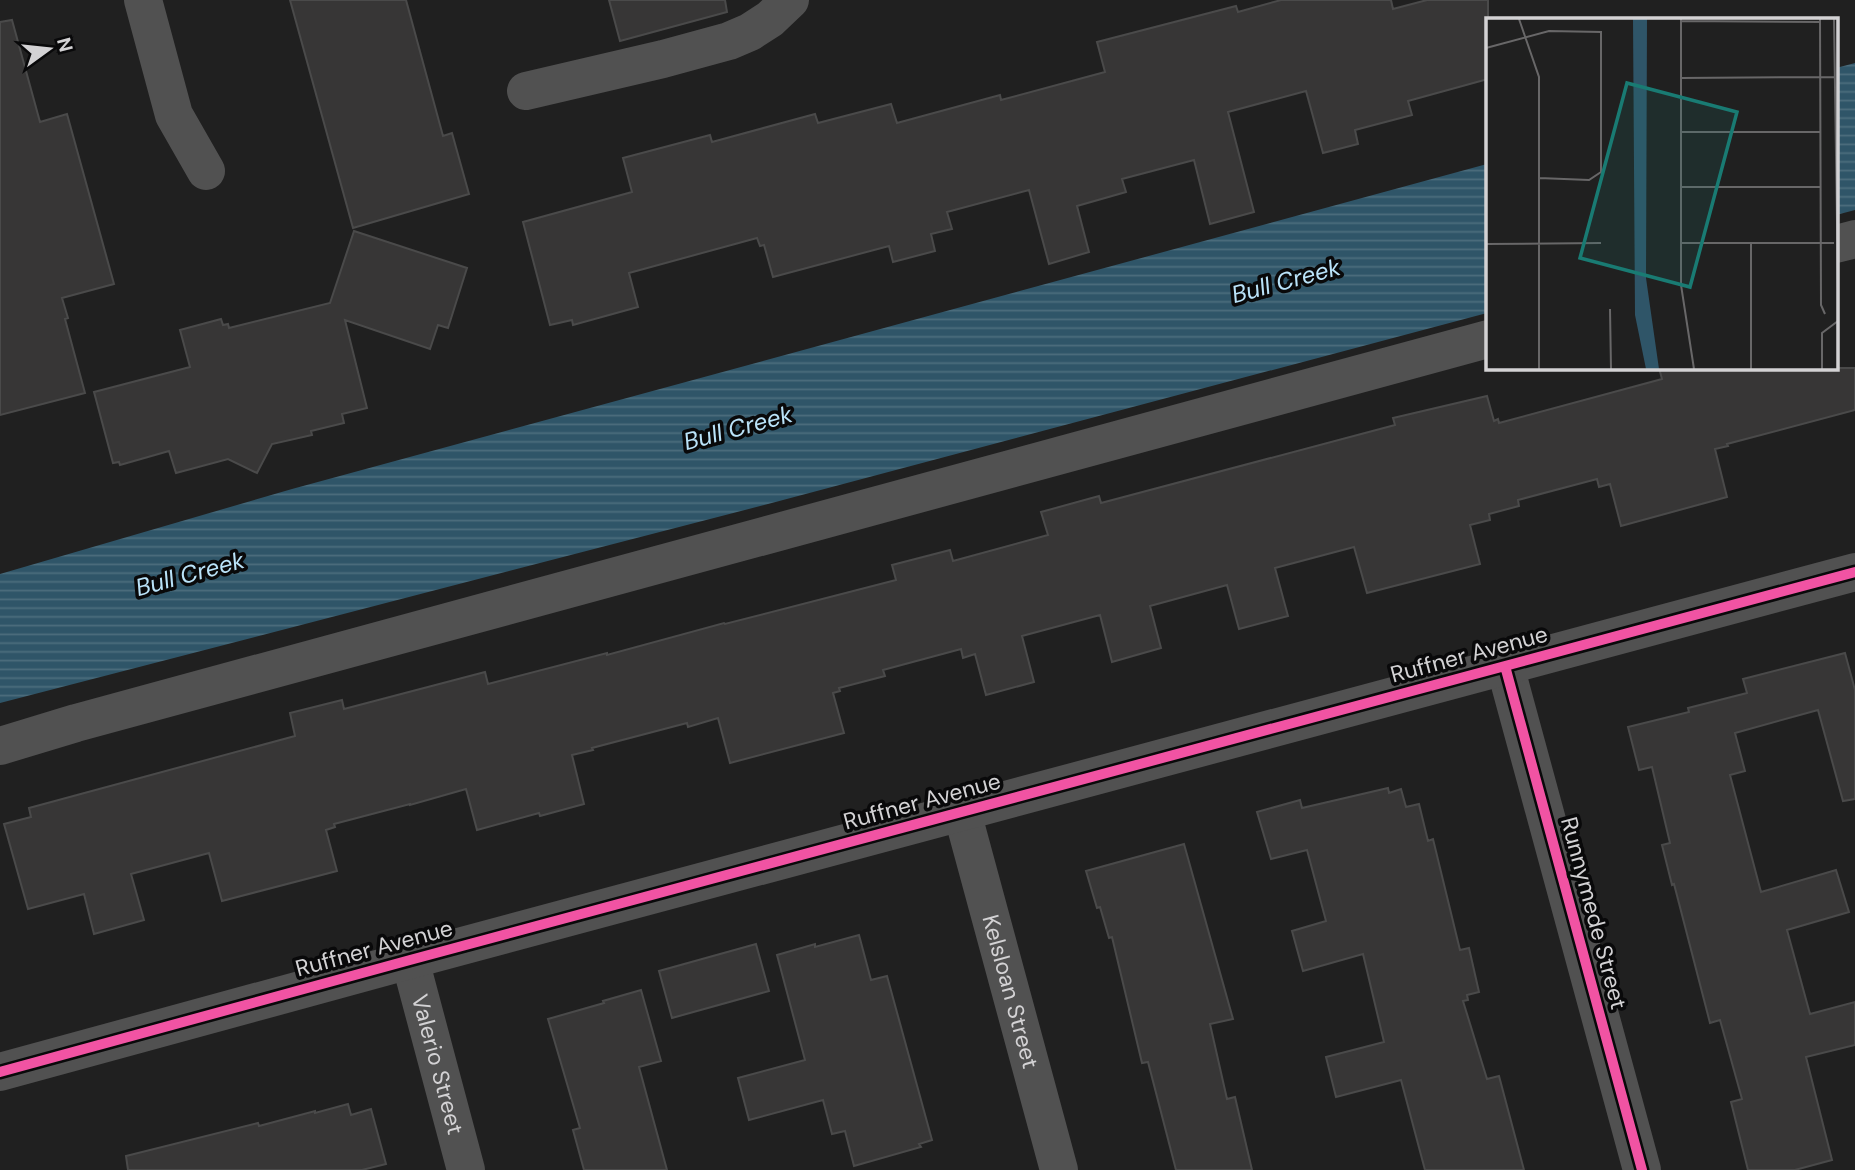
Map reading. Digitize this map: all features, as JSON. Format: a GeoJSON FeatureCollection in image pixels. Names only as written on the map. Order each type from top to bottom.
{"type":"FeatureCollection","features":[{"type":"Feature","properties":{"kind":"street"},"geometry":{"type":"LineString","coordinates":[[143,0],[174,116],[206,171]]}},
{"type":"Feature","properties":{"kind":"street"},"geometry":{"type":"LineString","coordinates":[[526,91],[729,41],[770,19],[790,0]]}},
{"type":"Feature","properties":{"kind":"street"},"geometry":{"type":"LineString","coordinates":[[1838,243],[1855,239]]}},
{"type":"Feature","properties":{"kind":"street"},"geometry":{"type":"LineString","coordinates":[[0,746],[89,719],[1486,340]]}},
{"type":"Feature","properties":{"kind":"street","name":"Ruffner Avenue"},"geometry":{"type":"LineString","coordinates":[[0,1072],[1855,572]]}},
{"type":"Feature","properties":{"kind":"street","name":"Runnymede Street"},"geometry":{"type":"LineString","coordinates":[[1505,666],[1642,1170]]}},
{"type":"Feature","properties":{"kind":"street","name":"Kelsloan Street"},"geometry":{"type":"LineString","coordinates":[[961,812],[1059,1170]]}},
{"type":"Feature","properties":{"kind":"street","name":"Valerio Street"},"geometry":{"type":"LineString","coordinates":[[410,960],[466,1170]]}},
{"type":"Feature","properties":{"kind":"water"},"geometry":{"type":"Polygon","coordinates":[[[1855,63],[1855,210],[1838,214],[1838,67],[1855,63]]]}},
{"type":"Feature","properties":{"kind":"water","name":"Bull Creek"},"geometry":{"type":"Polygon","coordinates":[[[1486,164],[1486,313],[768,504],[0,703],[0,574],[292,489],[1486,164]]]}},
{"type":"Feature","properties":{"kind":"building"},"geometry":{"type":"Polygon","coordinates":[[[290,0],[406,0],[443,136],[452,133],[469,194],[353,228],[290,0]]]}},
{"type":"Feature","properties":{"kind":"building"},"geometry":{"type":"Polygon","coordinates":[[[609,0],[725,0],[727,12],[620,41],[609,0]]]}},
{"type":"Feature","properties":{"kind":"building"},"geometry":{"type":"Polygon","coordinates":[[[1281,0],[1391,0],[1393,9],[1427,0],[1488,0],[1486,80],[1408,101],[1412,115],[1355,130],[1358,144],[1323,153],[1306,91],[1228,112],[1254,212],[1210,224],[1194,160],[1122,179],[1126,192],[1077,206],[1089,252],[1049,264],[1029,190],[947,212],[952,229],[931,234],[935,251],[893,262],[889,246],[773,277],[764,245],[760,246],[757,238],[629,273],[638,307],[573,325],[572,320],[550,325],[523,222],[632,192],[623,158],[710,135],[712,142],[815,114],[818,123],[891,104],[897,123],[1000,95],[1001,100],[1105,72],[1097,42],[1236,6],[1238,12],[1281,0]]]}},
{"type":"Feature","properties":{"kind":"building"},"geometry":{"type":"Polygon","coordinates":[[[12,20],[40,122],[67,114],[114,284],[62,298],[85,393],[0,415],[0,22],[12,20]]]}},
{"type":"Feature","properties":{"kind":"building"},"geometry":{"type":"Polygon","coordinates":[[[354,231],[467,268],[448,328],[438,325],[430,349],[345,320],[367,408],[342,414],[344,423],[311,431],[312,435],[272,444],[257,473],[228,459],[176,473],[169,451],[120,465],[119,462],[113,463],[94,392],[190,367],[180,330],[221,319],[223,325],[228,324],[229,328],[330,303],[354,231]]]}},
{"type":"Feature","properties":{"kind":"building"},"geometry":{"type":"Polygon","coordinates":[[[1855,368],[1855,410],[1715,449],[1727,497],[1621,526],[1610,484],[1599,487],[1597,479],[1518,500],[1519,506],[1489,514],[1490,520],[1470,525],[1480,564],[1367,593],[1354,547],[1275,568],[1288,616],[1239,629],[1227,585],[1150,606],[1161,648],[1112,662],[1100,615],[1022,636],[1034,682],[986,695],[975,654],[963,658],[961,649],[883,670],[885,676],[839,688],[840,691],[833,693],[844,733],[730,763],[718,718],[688,727],[687,723],[572,755],[584,804],[477,830],[466,789],[334,824],[335,827],[326,830],[337,871],[222,901],[209,853],[131,874],[144,920],[94,934],[84,894],[28,909],[4,824],[31,817],[29,808],[295,736],[290,713],[342,700],[344,709],[485,672],[488,684],[896,580],[892,565],[950,550],[953,561],[1048,535],[1041,512],[1099,496],[1101,503],[1395,425],[1393,418],[1487,396],[1494,421],[1498,419],[1499,423],[1662,379],[1659,369],[1855,368]]]}},
{"type":"Feature","properties":{"kind":"building"},"geometry":{"type":"Polygon","coordinates":[[[1845,653],[1855,690],[1855,799],[1843,801],[1818,710],[1735,733],[1745,771],[1730,775],[1761,892],[1836,870],[1849,912],[1787,930],[1810,1014],[1855,1002],[1855,1045],[1806,1057],[1832,1160],[1795,1170],[1748,1170],[1731,1102],[1742,1099],[1720,1020],[1710,1023],[1674,884],[1672,885],[1662,845],[1670,843],[1652,767],[1639,770],[1628,727],[1689,712],[1688,708],[1747,693],[1743,679],[1845,653]]]}},
{"type":"Feature","properties":{"kind":"building"},"geometry":{"type":"Polygon","coordinates":[[[1388,788],[1389,793],[1401,789],[1406,807],[1419,804],[1428,841],[1433,839],[1460,950],[1469,948],[1479,992],[1467,995],[1468,1000],[1463,1001],[1487,1079],[1499,1076],[1524,1170],[1425,1170],[1401,1080],[1336,1097],[1326,1057],[1384,1042],[1363,954],[1303,971],[1292,931],[1326,921],[1307,850],[1271,859],[1257,812],[1300,800],[1302,808],[1388,788]]]}},
{"type":"Feature","properties":{"kind":"building"},"geometry":{"type":"Polygon","coordinates":[[[1184,844],[1233,1019],[1210,1024],[1227,1099],[1235,1097],[1252,1170],[1176,1170],[1148,1062],[1142,1063],[1112,937],[1109,938],[1100,907],[1097,908],[1086,871],[1184,844]]]}},
{"type":"Feature","properties":{"kind":"building"},"geometry":{"type":"Polygon","coordinates":[[[859,935],[871,980],[887,976],[932,1140],[919,1144],[921,1147],[854,1166],[845,1131],[832,1134],[823,1100],[749,1120],[738,1078],[805,1060],[777,955],[859,935]]]}},
{"type":"Feature","properties":{"kind":"building"},"geometry":{"type":"Polygon","coordinates":[[[756,944],[769,991],[672,1018],[659,971],[756,944]]]}},
{"type":"Feature","properties":{"kind":"building"},"geometry":{"type":"Polygon","coordinates":[[[641,990],[661,1061],[639,1067],[667,1170],[584,1170],[573,1130],[580,1128],[548,1019],[641,990]]]}},
{"type":"Feature","properties":{"kind":"building"},"geometry":{"type":"Polygon","coordinates":[[[348,1104],[351,1115],[371,1109],[386,1164],[362,1170],[128,1170],[126,1156],[348,1104]]]}},
{"type":"Feature","properties":{"kind":"cycle path"},"geometry":{"type":"LineString","coordinates":[[0,1072],[1855,572]]}},
{"type":"Feature","properties":{"kind":"cycle path"},"geometry":{"type":"LineString","coordinates":[[1505,666],[1642,1170]]}}]}
